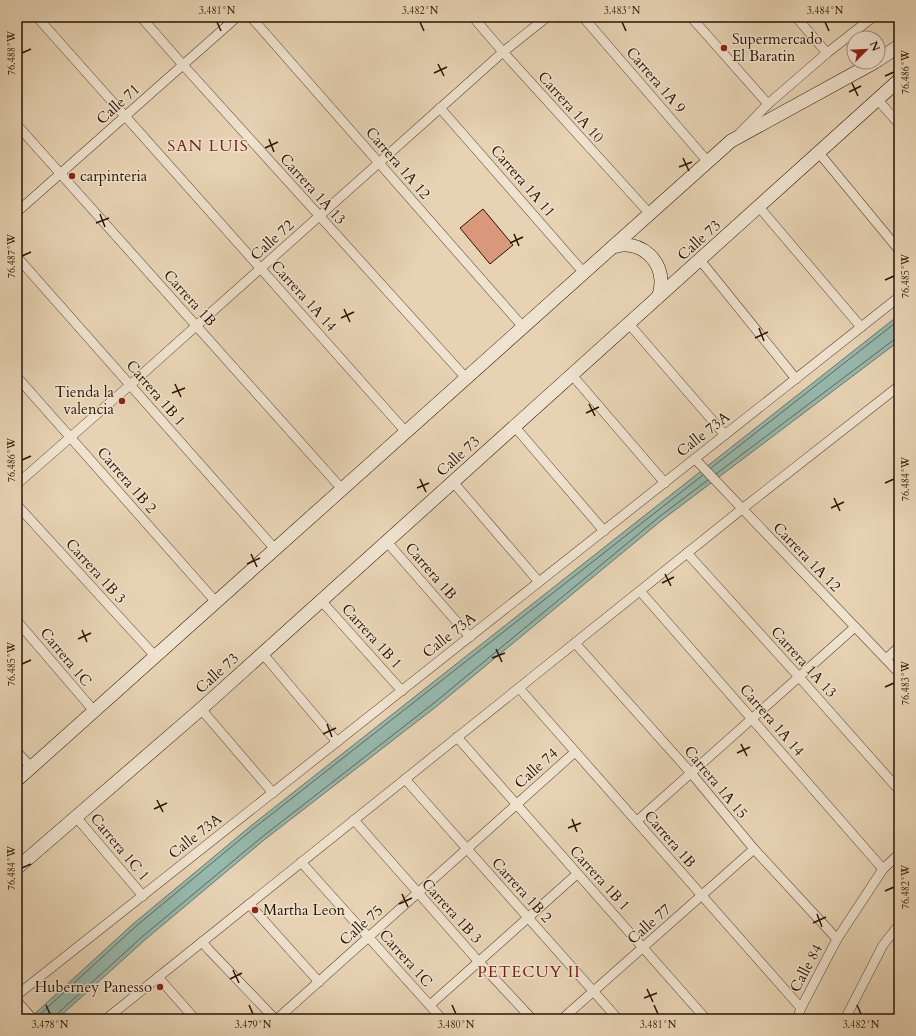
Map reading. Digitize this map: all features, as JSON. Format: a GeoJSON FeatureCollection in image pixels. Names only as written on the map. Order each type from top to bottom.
{"type":"FeatureCollection","features":[{"type":"Feature","properties":{"kind":"main road"},"geometry":{"type":"LineString","coordinates":[[886,55],[899,46]]}},
{"type":"Feature","properties":{"kind":"main road"},"geometry":{"type":"LineString","coordinates":[[17,780],[731,141],[860,70]]}},
{"type":"Feature","properties":{"kind":"main road","name":"Calle 73"},"geometry":{"type":"LineString","coordinates":[[17,868],[202,709],[899,80]]}},
{"type":"Feature","properties":{"kind":"main road"},"geometry":{"type":"LineString","coordinates":[[613,247],[623,245],[633,246],[643,250],[651,256],[657,264],[661,274],[661,284],[659,294],[653,302]]}},
{"type":"Feature","properties":{"kind":"street","name":"Carrera 1A 14"},"geometry":{"type":"LineString","coordinates":[[37,17],[406,432]]}},
{"type":"Feature","properties":{"kind":"street","name":"Carrera 1A 13"},"geometry":{"type":"LineString","coordinates":[[141,17],[466,378]]}},
{"type":"Feature","properties":{"kind":"street","name":"Calle 71"},"geometry":{"type":"LineString","coordinates":[[17,212],[237,17]]}},
{"type":"Feature","properties":{"kind":"street","name":"Carrera 1A 12"},"geometry":{"type":"LineString","coordinates":[[251,17],[523,327]]}},
{"type":"Feature","properties":{"kind":"street","name":"Carrera 1A 10"},"geometry":{"type":"LineString","coordinates":[[473,17],[650,214]]}},
{"type":"Feature","properties":{"kind":"street","name":"Calle 72"},"geometry":{"type":"LineString","coordinates":[[17,484],[503,52],[546,17]]}},
{"type":"Feature","properties":{"kind":"street","name":"Carrera 1A 9"},"geometry":{"type":"LineString","coordinates":[[583,17],[708,162]]}},
{"type":"Feature","properties":{"kind":"street"},"geometry":{"type":"LineString","coordinates":[[691,17],[768,104]]}},
{"type":"Feature","properties":{"kind":"street"},"geometry":{"type":"LineString","coordinates":[[796,17],[827,52]]}},
{"type":"Feature","properties":{"kind":"street"},"geometry":{"type":"LineString","coordinates":[[731,141],[768,104],[827,52],[873,17]]}},
{"type":"Feature","properties":{"kind":"street"},"geometry":{"type":"LineString","coordinates":[[878,100],[899,124]]}},
{"type":"Feature","properties":{"kind":"street","name":"Carrera 1A 11"},"geometry":{"type":"LineString","coordinates":[[440,108],[584,273]]}},
{"type":"Feature","properties":{"kind":"street","name":"Carrera 1B"},"geometry":{"type":"LineString","coordinates":[[17,125],[342,489]]}},
{"type":"Feature","properties":{"kind":"street"},"geometry":{"type":"LineString","coordinates":[[819,153],[899,250]]}},
{"type":"Feature","properties":{"kind":"street"},"geometry":{"type":"LineString","coordinates":[[759,207],[861,327]]}},
{"type":"Feature","properties":{"kind":"street","name":"Carrera 1B 1"},"geometry":{"type":"LineString","coordinates":[[17,256],[275,549]]}},
{"type":"Feature","properties":{"kind":"street"},"geometry":{"type":"LineString","coordinates":[[700,260],[796,379]]}},
{"type":"Feature","properties":{"kind":"street","name":"Calle 73A"},"geometry":{"type":"LineString","coordinates":[[17,995],[665,483],[697,461],[725,435],[899,297]]}},
{"type":"Feature","properties":{"kind":"street"},"geometry":{"type":"LineString","coordinates":[[629,324],[725,435]]}},
{"type":"Feature","properties":{"kind":"street"},"geometry":{"type":"LineString","coordinates":[[572,375],[665,483]]}},
{"type":"Feature","properties":{"kind":"street","name":"Carrera 1B 2"},"geometry":{"type":"LineString","coordinates":[[17,377],[216,602]]}},
{"type":"Feature","properties":{"kind":"street"},"geometry":{"type":"LineString","coordinates":[[109,1018],[158,977],[687,553],[739,506],[899,386]]}},
{"type":"Feature","properties":{"kind":"street"},"geometry":{"type":"LineString","coordinates":[[515,427],[604,531]]}},
{"type":"Feature","properties":{"kind":"street","name":"Carrera 1A 12"},"geometry":{"type":"LineString","coordinates":[[697,461],[899,673]]}},
{"type":"Feature","properties":{"kind":"street"},"geometry":{"type":"LineString","coordinates":[[453,482],[539,582]]}},
{"type":"Feature","properties":{"kind":"street","name":"Carrera 1B 3"},"geometry":{"type":"LineString","coordinates":[[17,504],[155,656]]}},
{"type":"Feature","properties":{"kind":"street","name":"Carrera 1B"},"geometry":{"type":"LineString","coordinates":[[387,542],[470,637]]}},
{"type":"Feature","properties":{"kind":"street","name":"Carrera 1A 13"},"geometry":{"type":"LineString","coordinates":[[687,553],[899,790]]}},
{"type":"Feature","properties":{"kind":"street","name":"Carrera 1A 14"},"geometry":{"type":"LineString","coordinates":[[640,591],[883,869]]}},
{"type":"Feature","properties":{"kind":"street","name":"Carrera 1B 1"},"geometry":{"type":"LineString","coordinates":[[321,602],[402,690]]}},
{"type":"Feature","properties":{"kind":"street","name":"Carrera 1C"},"geometry":{"type":"LineString","coordinates":[[17,621],[94,711]]}},
{"type":"Feature","properties":{"kind":"street"},"geometry":{"type":"LineString","coordinates":[[637,821],[855,627]]}},
{"type":"Feature","properties":{"kind":"street","name":"Carrera 1A 15"},"geometry":{"type":"LineString","coordinates":[[575,643],[691,773],[754,849],[837,939]]}},
{"type":"Feature","properties":{"kind":"street"},"geometry":{"type":"LineString","coordinates":[[886,659],[899,647]]}},
{"type":"Feature","properties":{"kind":"street"},"geometry":{"type":"LineString","coordinates":[[263,654],[337,742]]}},
{"type":"Feature","properties":{"kind":"street","name":"Carrera 1B"},"geometry":{"type":"LineString","coordinates":[[519,688],[801,1008]]}},
{"type":"Feature","properties":{"kind":"street"},"geometry":{"type":"LineString","coordinates":[[202,709],[273,793]]}},
{"type":"Feature","properties":{"kind":"street","name":"Carrera 1B 1"},"geometry":{"type":"LineString","coordinates":[[457,737],[706,1019]]}},
{"type":"Feature","properties":{"kind":"street"},"geometry":{"type":"LineString","coordinates":[[17,752],[31,767]]}},
{"type":"Feature","properties":{"kind":"street","name":"Calle 74"},"geometry":{"type":"LineString","coordinates":[[516,805],[575,752]]}},
{"type":"Feature","properties":{"kind":"street","name":"Carrera 1B 2"},"geometry":{"type":"LineString","coordinates":[[405,779],[618,1019]]}},
{"type":"Feature","properties":{"kind":"street","name":"Calle 75"},"geometry":{"type":"LineString","coordinates":[[276,1019],[516,805]]}},
{"type":"Feature","properties":{"kind":"street","name":"Carrera 1C 1"},"geometry":{"type":"LineString","coordinates":[[76,817],[143,896]]}},
{"type":"Feature","properties":{"kind":"street","name":"Carrera 1B 3"},"geometry":{"type":"LineString","coordinates":[[354,820],[479,962],[532,1019]]}},
{"type":"Feature","properties":{"kind":"street","name":"Calle 77"},"geometry":{"type":"LineString","coordinates":[[562,1019],[754,849]]}},
{"type":"Feature","properties":{"kind":"street","name":"Calle 84"},"geometry":{"type":"LineString","coordinates":[[797,1019],[801,1008],[837,939],[883,869],[899,854]]}},
{"type":"Feature","properties":{"kind":"street","name":"Carrera 1C"},"geometry":{"type":"LineString","coordinates":[[301,862],[442,1019]]}},
{"type":"Feature","properties":{"kind":"street"},"geometry":{"type":"LineString","coordinates":[[430,1006],[577,874]]}},
{"type":"Feature","properties":{"kind":"street"},"geometry":{"type":"LineString","coordinates":[[249,904],[319,982]]}},
{"type":"Feature","properties":{"kind":"street"},"geometry":{"type":"LineString","coordinates":[[845,1019],[883,945],[899,925]]}},
{"type":"Feature","properties":{"kind":"street"},"geometry":{"type":"LineString","coordinates":[[202,942],[276,1019]]}},
{"type":"Feature","properties":{"kind":"street"},"geometry":{"type":"LineString","coordinates":[[158,977],[195,1019]]}},
{"type":"Feature","properties":{"kind":"water"},"geometry":{"type":"Polygon","coordinates":[[[899,315],[899,341],[662,520],[437,706],[264,840],[146,939],[57,1019],[29,1019],[133,924],[252,825],[899,315]]]}},
{"type":"Feature","properties":{"kind":"building"},"geometry":{"type":"Polygon","coordinates":[[[483,209],[513,245],[490,264],[460,228],[483,209]]]}},
{"type":"Feature","properties":{"kind":"place","name":"Supermercado El Baratin"},"geometry":{"type":"Point","coordinates":[724,48]}},
{"type":"Feature","properties":{"kind":"place","name":"carpinteria"},"geometry":{"type":"Point","coordinates":[72,176]}},
{"type":"Feature","properties":{"kind":"place","name":"Tienda la valencia"},"geometry":{"type":"Point","coordinates":[122,401]}},
{"type":"Feature","properties":{"kind":"place","name":"Martha Leon"},"geometry":{"type":"Point","coordinates":[255,910]}},
{"type":"Feature","properties":{"kind":"place","name":"Huberney Panesso"},"geometry":{"type":"Point","coordinates":[160,987]}},
{"type":"Feature","properties":{"kind":"district","name":"SAN LUIS"},"geometry":{"type":"Point","coordinates":[208,146]}},
{"type":"Feature","properties":{"kind":"district","name":"PETECUY II"},"geometry":{"type":"Point","coordinates":[529,972]}}]}
